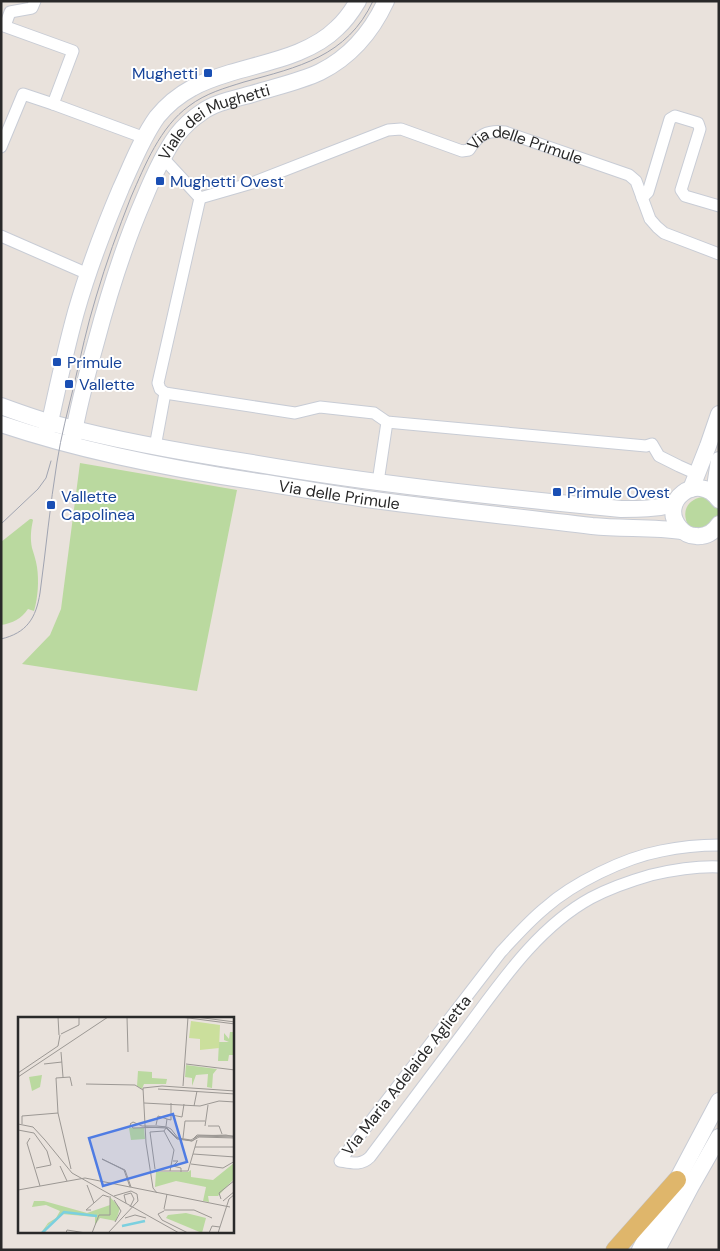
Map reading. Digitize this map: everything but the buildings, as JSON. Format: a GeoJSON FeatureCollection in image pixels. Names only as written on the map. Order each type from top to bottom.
{"type":"FeatureCollection","features":[{"type":"Feature","properties":{"kind":"main road","name":"Viale dei Mughetti"},"geometry":{"type":"LineString","coordinates":[[43,438],[50,422],[76,311],[88,274],[111,210],[145,138],[158,117],[173,101],[192,88],[212,78],[311,47],[337,29],[358,1]]}},
{"type":"Feature","properties":{"kind":"main road","name":"Viale dei Mughetti"},"geometry":{"type":"LineString","coordinates":[[72,446],[78,409],[113,280],[133,222],[163,158],[178,134],[204,110],[219,103],[299,80],[320,72],[336,62],[356,46],[370,30],[386,1]]}},
{"type":"Feature","properties":{"kind":"main road","name":"Via delle Primule"},"geometry":{"type":"LineString","coordinates":[[1,406],[75,429],[155,446],[309,473],[621,509],[663,508],[674,504]]}},
{"type":"Feature","properties":{"kind":"main road"},"geometry":{"type":"LineString","coordinates":[[682,531],[674,517],[674,504],[694,481],[719,414]]}},
{"type":"Feature","properties":{"kind":"main road","name":"Via delle Primule"},"geometry":{"type":"LineString","coordinates":[[1,424],[72,446],[137,461],[245,480],[375,500],[603,527],[655,528],[682,531],[689,535],[711,536]]}},
{"type":"Feature","properties":{"kind":"main road"},"geometry":{"type":"LineString","coordinates":[[716,497],[719,460]]}},
{"type":"Feature","properties":{"kind":"main road"},"geometry":{"type":"LineString","coordinates":[[694,481],[696,488],[705,488],[716,497]]}},
{"type":"Feature","properties":{"kind":"main road"},"geometry":{"type":"LineString","coordinates":[[375,500],[378,482]]}},
{"type":"Feature","properties":{"kind":"main road"},"geometry":{"type":"LineString","coordinates":[[711,536],[711,532],[719,524]]}},
{"type":"Feature","properties":{"kind":"main road"},"geometry":{"type":"LineString","coordinates":[[640,1250],[657,1209],[676,1180],[719,1101]]}},
{"type":"Feature","properties":{"kind":"main road"},"geometry":{"type":"LineString","coordinates":[[657,1250],[719,1137]]}},
{"type":"Feature","properties":{"kind":"main road"},"geometry":{"type":"LineString","coordinates":[[657,1209],[667,1212],[671,1224]]}},
{"type":"Feature","properties":{"kind":"main road"},"geometry":{"type":"LineString","coordinates":[[615,1250],[657,1209]]}},
{"type":"Feature","properties":{"kind":"street"},"geometry":{"type":"LineString","coordinates":[[34,1],[32,8],[10,12],[3,26],[73,51],[53,104]]}},
{"type":"Feature","properties":{"kind":"street","name":"Viale dei Mughetti"},"geometry":{"type":"LineString","coordinates":[[1,147],[23,94],[145,138]]}},
{"type":"Feature","properties":{"kind":"street"},"geometry":{"type":"LineString","coordinates":[[642,198],[648,192],[670,119],[675,116],[698,123],[700,128],[681,190],[685,196],[719,206]]}},
{"type":"Feature","properties":{"kind":"street","name":"Via delle Primule"},"geometry":{"type":"LineString","coordinates":[[200,198],[252,183],[388,130],[401,130],[462,151],[469,150],[484,133],[505,132],[629,175],[636,181],[650,219],[656,227],[664,233],[719,254]]}},
{"type":"Feature","properties":{"kind":"street"},"geometry":{"type":"LineString","coordinates":[[163,158],[200,198],[158,383],[160,389],[165,393],[295,414],[320,407],[374,413],[387,422],[646,446],[652,444],[659,456],[679,466],[694,481]]}},
{"type":"Feature","properties":{"kind":"street"},"geometry":{"type":"LineString","coordinates":[[1,236],[88,274]]}},
{"type":"Feature","properties":{"kind":"street"},"geometry":{"type":"LineString","coordinates":[[155,446],[165,393]]}},
{"type":"Feature","properties":{"kind":"street","name":"Via delle Primule"},"geometry":{"type":"LineString","coordinates":[[378,482],[387,422]]}},
{"type":"Feature","properties":{"kind":"street","name":"Via Maria Adelaide Aglietta"},"geometry":{"type":"LineString","coordinates":[[719,845],[685,847],[660,851],[636,858],[587,879],[545,907],[502,952],[340,1161],[361,1164],[370,1157],[521,958],[547,930],[566,914],[610,888],[635,879],[690,868],[719,867]]}},
{"type":"Feature","properties":{"kind":"green space"},"geometry":{"type":"Polygon","coordinates":[[[80,463],[237,490],[197,691],[22,664],[50,635],[61,609],[80,463]]]}},
{"type":"Feature","properties":{"kind":"green space"},"geometry":{"type":"Polygon","coordinates":[[[702,497],[715,502],[719,512],[719,522],[706,533],[689,527],[685,517],[686,508],[689,504],[702,497]]]}},
{"type":"Feature","properties":{"kind":"green space"},"geometry":{"type":"Polygon","coordinates":[[[30,519],[33,520],[31,541],[38,578],[34,611],[28,609],[16,620],[1,625],[1,542],[30,519]]]}},
{"type":"Feature","properties":{"kind":"tram line"},"geometry":{"type":"LineString","coordinates":[[1,639],[18,633],[29,623],[36,610],[40,593],[59,452],[87,330],[117,234],[131,197],[154,147],[179,115],[202,98],[230,86],[302,65],[335,47],[362,20],[373,1]]}},
{"type":"Feature","properties":{"kind":"tram line"},"geometry":{"type":"LineString","coordinates":[[1,524],[38,489],[46,478],[51,461]]}},
{"type":"Feature","properties":{"kind":"place","name":"Mughetti"},"geometry":{"type":"Point","coordinates":[208,73]}},
{"type":"Feature","properties":{"kind":"place","name":"Mughetti Ovest"},"geometry":{"type":"Point","coordinates":[160,181]}},
{"type":"Feature","properties":{"kind":"place","name":"Primule"},"geometry":{"type":"Point","coordinates":[57,362]}},
{"type":"Feature","properties":{"kind":"place","name":"Vallette"},"geometry":{"type":"Point","coordinates":[69,384]}},
{"type":"Feature","properties":{"kind":"place","name":"Primule Ovest"},"geometry":{"type":"Point","coordinates":[557,492]}},
{"type":"Feature","properties":{"kind":"place","name":"Vallette Capolinea"},"geometry":{"type":"Point","coordinates":[51,505]}}]}
